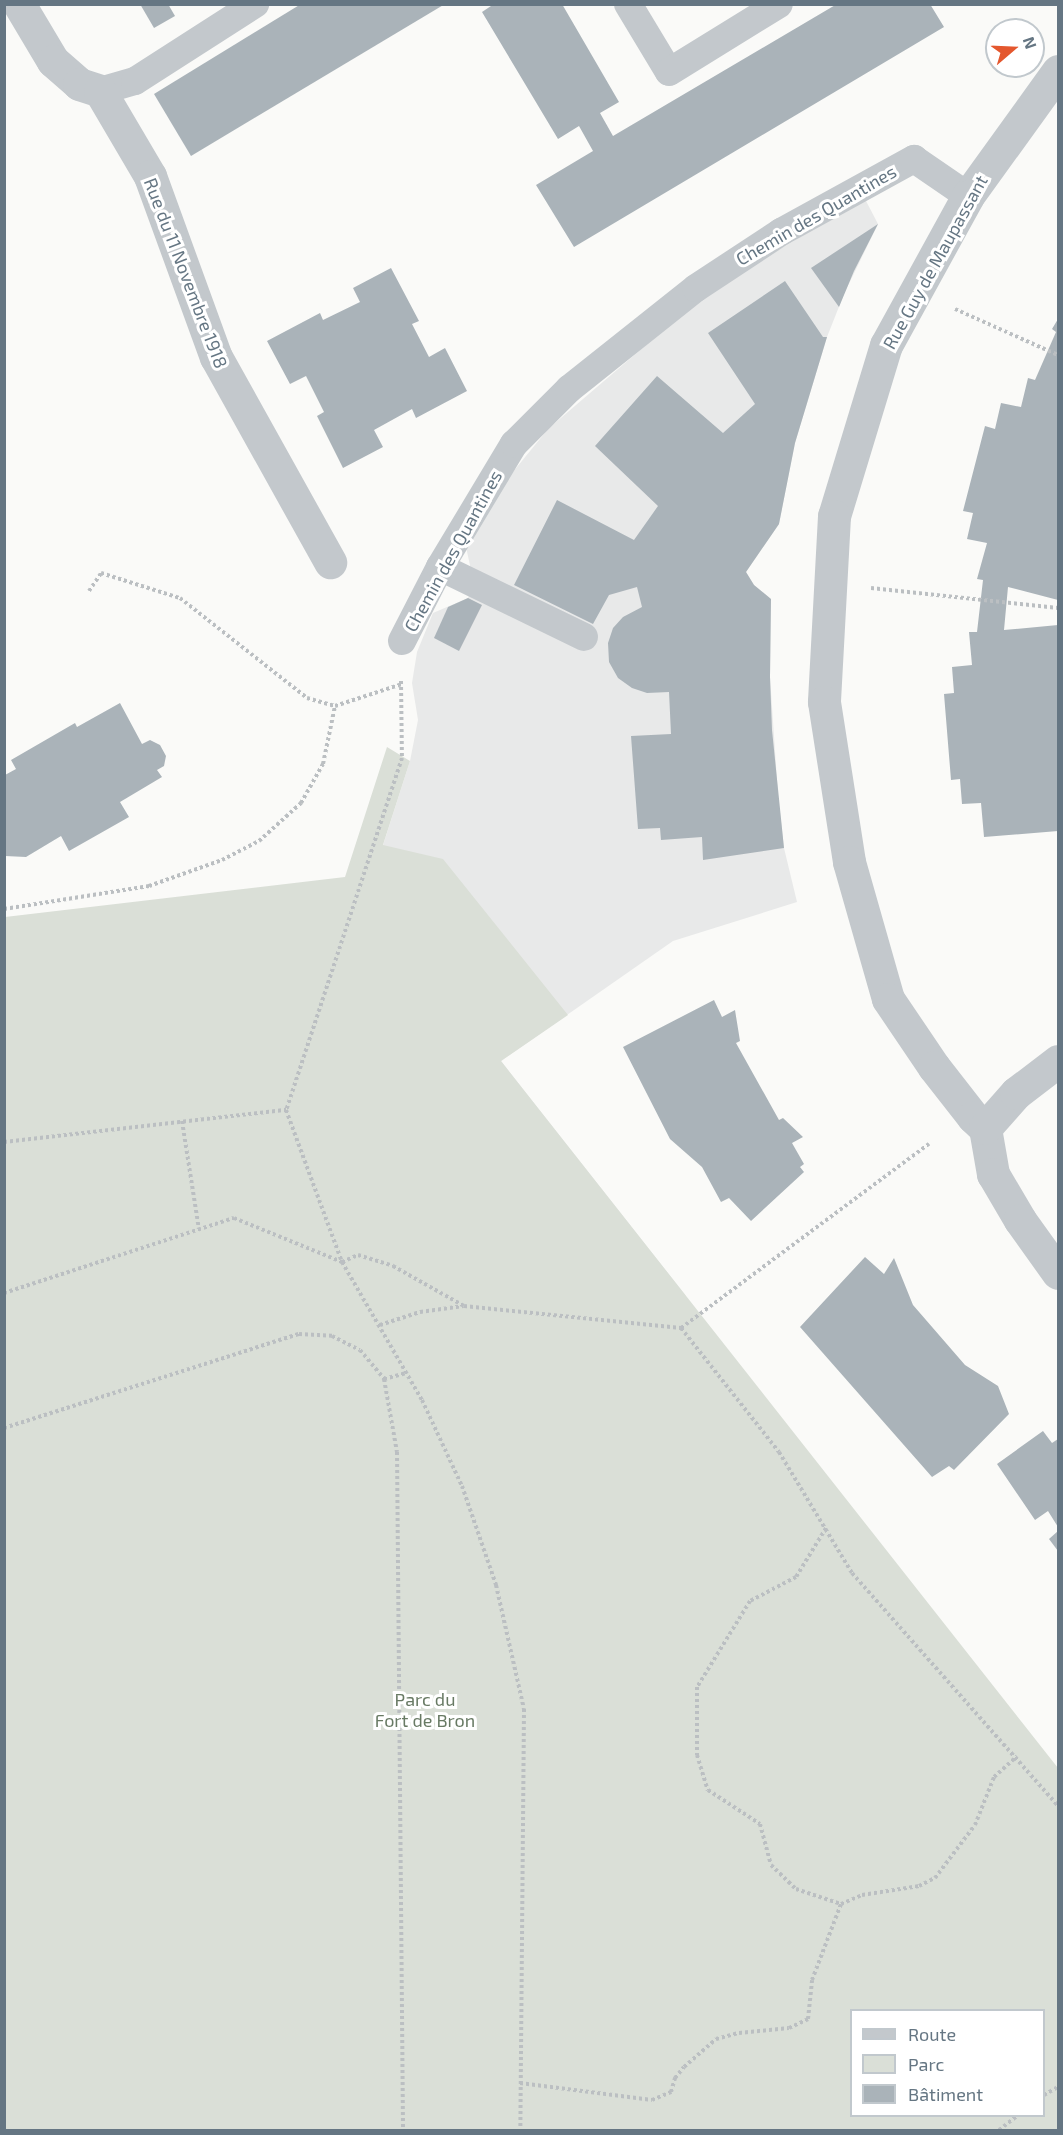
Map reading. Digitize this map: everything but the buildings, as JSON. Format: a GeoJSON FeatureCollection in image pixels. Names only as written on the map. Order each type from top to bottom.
{"type":"FeatureCollection","features":[{"type":"Feature","properties":{"kind":"street"},"geometry":{"type":"LineString","coordinates":[[19,4],[53,61],[79,84],[100,91]]}},
{"type":"Feature","properties":{"kind":"street","name":"Rue Guy de Maupassant"},"geometry":{"type":"LineString","coordinates":[[985,1128],[972,1117],[934,1067],[888,999],[849,862],[824,702],[834,516],[886,345],[968,196],[1059,71]]}},
{"type":"Feature","properties":{"kind":"street","name":"Rue du 11 Novembre 1918"},"geometry":{"type":"LineString","coordinates":[[100,91],[150,176],[216,357],[330,562]]}},
{"type":"Feature","properties":{"kind":"street"},"geometry":{"type":"LineString","coordinates":[[1059,1061],[1016,1093],[985,1128],[993,1174],[1020,1220],[1059,1274]]}},
{"type":"Feature","properties":{"kind":"lane"},"geometry":{"type":"LineString","coordinates":[[100,91],[135,81],[255,4]]}},
{"type":"Feature","properties":{"kind":"lane"},"geometry":{"type":"LineString","coordinates":[[628,4],[669,72],[779,4]]}},
{"type":"Feature","properties":{"kind":"lane","name":"Chemin des Quantines"},"geometry":{"type":"LineString","coordinates":[[402,641],[440,567],[513,444],[569,389],[696,288],[781,232],[914,159],[968,196]]}},
{"type":"Feature","properties":{"kind":"lane"},"geometry":{"type":"LineString","coordinates":[[440,567],[584,637]]}},
{"type":"Feature","properties":{"kind":"path"},"geometry":{"type":"LineString","coordinates":[[916,292],[1059,355]]}},
{"type":"Feature","properties":{"kind":"path"},"geometry":{"type":"LineString","coordinates":[[89,591],[101,573],[180,598],[307,698],[335,706],[402,684]]}},
{"type":"Feature","properties":{"kind":"path"},"geometry":{"type":"LineString","coordinates":[[830,584],[1059,608]]}},
{"type":"Feature","properties":{"kind":"path","name":"Chemin des Quantines"},"geometry":{"type":"LineString","coordinates":[[286,1110],[402,758],[402,641]]}},
{"type":"Feature","properties":{"kind":"path"},"geometry":{"type":"LineString","coordinates":[[4,909],[149,886],[222,860],[259,841],[301,802],[323,764],[335,706]]}},
{"type":"Feature","properties":{"kind":"path"},"geometry":{"type":"LineString","coordinates":[[4,1142],[286,1110],[342,1262],[407,1373],[462,1486],[496,1585],[524,1709],[520,2130]]}},
{"type":"Feature","properties":{"kind":"path"},"geometry":{"type":"LineString","coordinates":[[182,1121],[199,1229]]}},
{"type":"Feature","properties":{"kind":"path"},"geometry":{"type":"LineString","coordinates":[[380,1325],[420,1312],[464,1306],[681,1328],[929,1144]]}},
{"type":"Feature","properties":{"kind":"path"},"geometry":{"type":"LineString","coordinates":[[4,1293],[234,1218],[342,1262],[358,1255],[393,1266],[464,1306]]}},
{"type":"Feature","properties":{"kind":"path"},"geometry":{"type":"LineString","coordinates":[[681,1328],[779,1452],[852,1573],[1017,1756],[1059,1806]]}},
{"type":"Feature","properties":{"kind":"path"},"geometry":{"type":"LineString","coordinates":[[4,1428],[298,1334],[333,1336],[360,1350],[384,1379],[396,1452],[403,2130]]}},
{"type":"Feature","properties":{"kind":"path"},"geometry":{"type":"LineString","coordinates":[[384,1379],[407,1373]]}},
{"type":"Feature","properties":{"kind":"path"},"geometry":{"type":"LineString","coordinates":[[826,1528],[796,1577],[750,1601],[697,1687],[697,1755],[708,1790],[760,1824],[771,1865],[796,1889],[841,1904],[862,1895],[919,1886],[935,1878],[975,1825],[994,1777],[1017,1756]]}},
{"type":"Feature","properties":{"kind":"path"},"geometry":{"type":"LineString","coordinates":[[520,2084],[652,2100],[671,2092],[675,2078],[684,2067],[716,2039],[739,2033],[789,2028],[808,2019],[812,1980],[841,1904]]}},
{"type":"Feature","properties":{"kind":"path"},"geometry":{"type":"LineString","coordinates":[[1045,2094],[1059,2087]]}},
{"type":"Feature","properties":{"kind":"path"},"geometry":{"type":"LineString","coordinates":[[999,2130],[1015,2117]]}},
{"type":"Feature","properties":{"kind":"shaded area"},"geometry":{"type":"Polygon","coordinates":[[[865,199],[878,224],[844,294],[827,337],[795,443],[779,524],[746,572],[754,585],[771,599],[770,677],[778,795],[784,848],[797,902],[673,941],[501,1061],[686,1296],[298,1111],[410,761],[418,720],[412,683],[417,652],[433,613],[468,598],[479,575],[471,570],[466,547],[503,484],[548,429],[688,309],[763,259],[865,199]]]}},
{"type":"Feature","properties":{"kind":"green space","name":"Parc du Fort de Bron"},"geometry":{"type":"Polygon","coordinates":[[[387,747],[410,761],[383,845],[443,859],[568,1015],[501,1061],[1058,1768],[1058,2130],[5,2130],[5,917],[345,877],[387,747]]]}}]}
